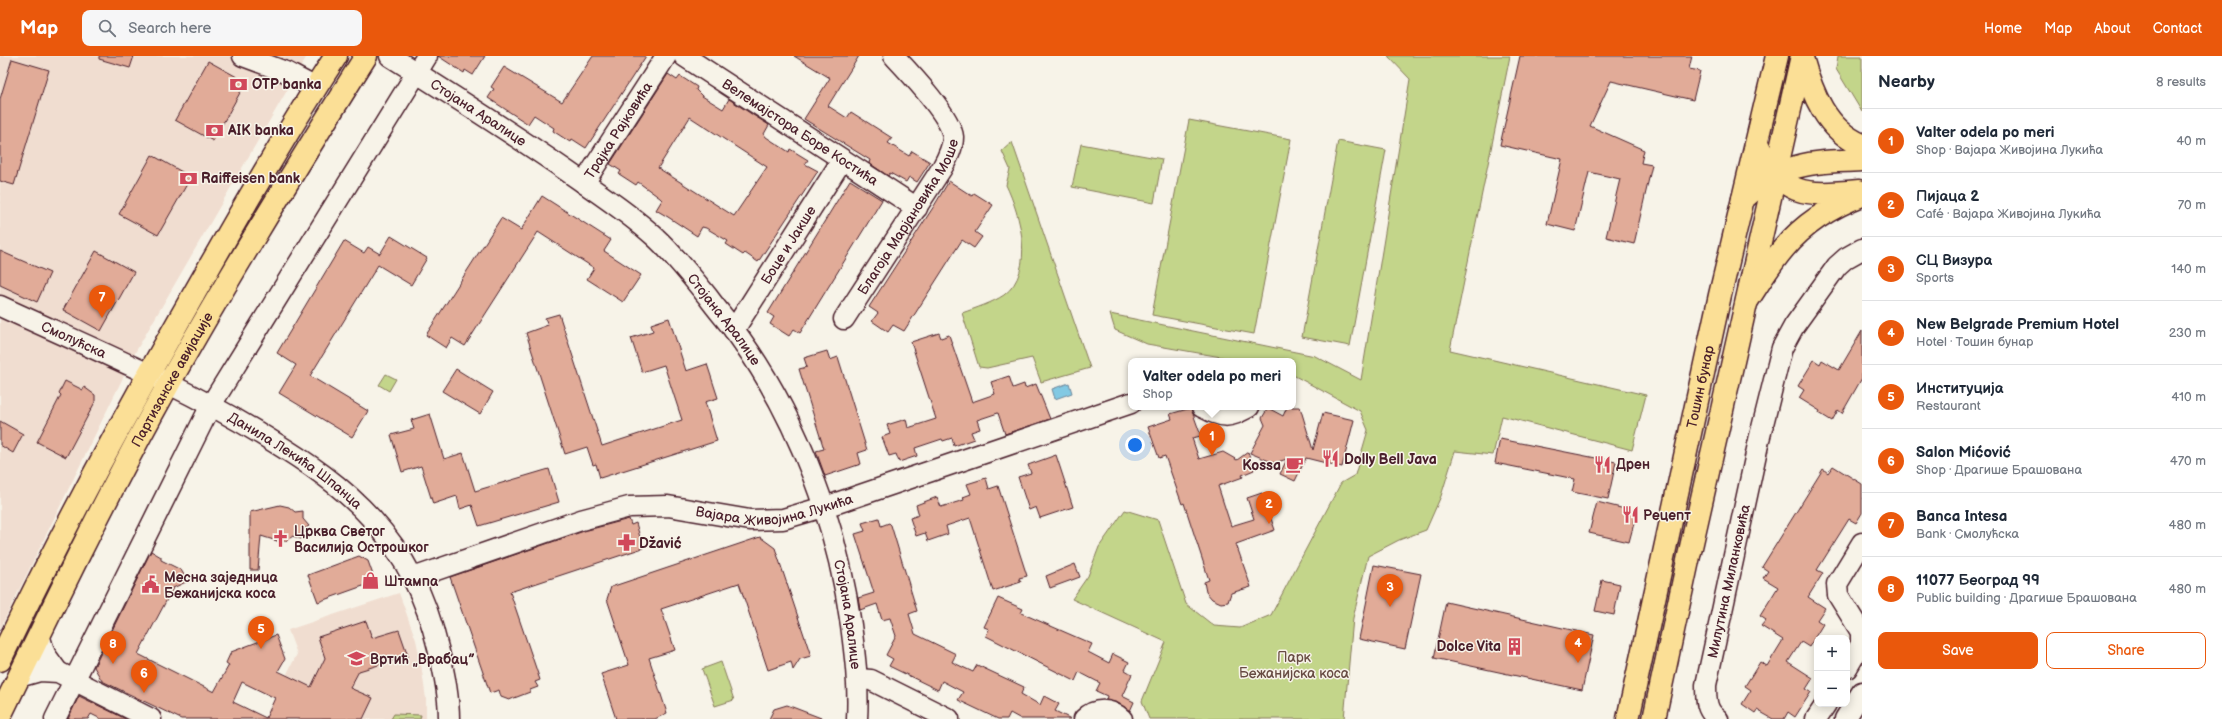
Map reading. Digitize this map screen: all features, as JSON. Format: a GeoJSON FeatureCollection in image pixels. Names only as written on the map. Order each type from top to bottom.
{"type":"FeatureCollection","features":[{"type":"Feature","properties":{"kind":"main road","name":"Партизанске авијације"},"geometry":{"type":"LineString","coordinates":[[0,660],[92,477],[148,372],[231,227],[336,56]]}},
{"type":"Feature","properties":{"kind":"main road","name":"Партизанске авијације"},"geometry":{"type":"LineString","coordinates":[[0,716],[39,635],[170,382],[254,239],[366,56]]}},
{"type":"Feature","properties":{"kind":"main road","name":"Тошин бунар"},"geometry":{"type":"LineString","coordinates":[[1628,719],[1720,295],[1777,56]]}},
{"type":"Feature","properties":{"kind":"main road","name":"Тошин бунар"},"geometry":{"type":"LineString","coordinates":[[1658,713],[1747,301],[1802,57]]}},
{"type":"Feature","properties":{"kind":"main road"},"geometry":{"type":"LineString","coordinates":[[1802,57],[1810,86],[1823,111],[1841,133],[1862,145]]}},
{"type":"Feature","properties":{"kind":"main road"},"geometry":{"type":"LineString","coordinates":[[1757,143],[1765,161],[1775,176],[1783,183],[1801,191],[1821,193],[1862,191]]}},
{"type":"Feature","properties":{"kind":"main road"},"geometry":{"type":"LineString","coordinates":[[1744,199],[1754,189],[1775,176],[1806,163],[1862,160]]}},
{"type":"Feature","properties":{"kind":"main road"},"geometry":{"type":"LineString","coordinates":[[1747,301],[1784,248],[1799,234],[1835,207],[1862,195]]}},
{"type":"Feature","properties":{"kind":"street"},"geometry":{"type":"LineString","coordinates":[[243,56],[286,72],[316,88]]}},
{"type":"Feature","properties":{"kind":"street","name":"Стојана Аралице"},"geometry":{"type":"LineString","coordinates":[[390,56],[422,64],[514,135],[584,183],[654,236],[691,275],[734,330],[760,369],[786,417],[805,457],[824,507],[845,585],[858,679],[857,719]]}},
{"type":"Feature","properties":{"kind":"street","name":"Трајка Рајковића"},"geometry":{"type":"LineString","coordinates":[[584,183],[666,56]]}},
{"type":"Feature","properties":{"kind":"street","name":"Велемајстора Боре Костића"},"geometry":{"type":"LineString","coordinates":[[684,56],[916,208]]}},
{"type":"Feature","properties":{"kind":"street","name":"Благоја Марјановића Моше"},"geometry":{"type":"LineString","coordinates":[[844,319],[948,158],[952,148],[953,135],[949,123],[928,95],[894,56]]}},
{"type":"Feature","properties":{"kind":"street"},"geometry":{"type":"LineString","coordinates":[[55,719],[66,676],[211,405],[422,64]]}},
{"type":"Feature","properties":{"kind":"street","name":"Боце и Јакше"},"geometry":{"type":"LineString","coordinates":[[734,330],[842,160]]}},
{"type":"Feature","properties":{"kind":"street","name":"Милутина Миланковића"},"geometry":{"type":"LineString","coordinates":[[1718,719],[1710,714],[1706,700],[1706,686],[1759,440],[1782,348],[1798,321],[1837,266],[1846,258],[1862,249]]}},
{"type":"Feature","properties":{"kind":"street","name":"Смолућска"},"geometry":{"type":"LineString","coordinates":[[0,306],[148,372]]}},
{"type":"Feature","properties":{"kind":"street","name":"Данила Лекића Шпанца"},"geometry":{"type":"LineString","coordinates":[[148,372],[170,382],[291,452],[342,489],[373,519],[400,555],[413,578],[428,612],[438,646],[446,687],[449,719]]}},
{"type":"Feature","properties":{"kind":"street","name":"Вајара Живојина Лукића"},"geometry":{"type":"LineString","coordinates":[[413,578],[581,520],[630,507],[668,506],[729,518],[762,520],[783,519],[824,507],[1128,405]]}},
{"type":"Feature","properties":{"kind":"street"},"geometry":{"type":"LineString","coordinates":[[1209,410],[1224,417],[1233,416],[1244,410]]}},
{"type":"Feature","properties":{"kind":"street"},"geometry":{"type":"LineString","coordinates":[[1850,663],[1861,644],[1861,632],[1838,595],[1836,584],[1862,544]]}},
{"type":"Feature","properties":{"kind":"street"},"geometry":{"type":"LineString","coordinates":[[39,635],[45,654],[66,676]]}},
{"type":"Feature","properties":{"kind":"street"},"geometry":{"type":"LineString","coordinates":[[19,677],[40,671],[66,676],[151,719]]}},
{"type":"Feature","properties":{"kind":"street"},"geometry":{"type":"LineString","coordinates":[[858,679],[871,680],[949,719]]}},
{"type":"Feature","properties":{"kind":"street"},"geometry":{"type":"LineString","coordinates":[[1845,719],[1862,692]]}},
{"type":"Feature","properties":{"kind":"street"},"geometry":{"type":"LineString","coordinates":[[1816,719],[1824,707]]}},
{"type":"Feature","properties":{"kind":"street"},"geometry":{"type":"LineString","coordinates":[[1088,715],[1105,710],[1122,719]]}},
{"type":"Feature","properties":{"kind":"shaded area"},"geometry":{"type":"Polygon","coordinates":[[[0,56],[307,56],[136,351],[0,629],[0,56]]]}},
{"type":"Feature","properties":{"kind":"shaded area","name":"Вртић „Врабац”"},"geometry":{"type":"Polygon","coordinates":[[[399,593],[416,640],[426,699],[426,719],[264,719],[297,654],[288,630],[399,593]]]}},
{"type":"Feature","properties":{"kind":"green space","name":"Парк Бежанијска коса"},"geometry":{"type":"Polygon","coordinates":[[[1388,56],[1510,56],[1450,350],[1646,395],[1632,450],[1502,416],[1493,455],[1455,451],[1441,496],[1426,530],[1399,540],[1368,556],[1353,618],[1344,719],[1149,719],[1142,701],[1166,642],[1072,599],[1088,576],[1099,547],[1125,510],[1158,520],[1186,604],[1214,626],[1240,628],[1271,615],[1341,483],[1355,475],[1368,430],[1360,411],[1296,377],[1296,358],[1227,358],[1147,344],[1115,330],[1110,314],[1315,356],[1361,380],[1410,79],[1388,56]]]}},
{"type":"Feature","properties":{"kind":"green space"},"geometry":{"type":"Polygon","coordinates":[[[1838,56],[1862,56],[1862,112],[1836,69],[1838,56]]]}},
{"type":"Feature","properties":{"kind":"green space"},"geometry":{"type":"Polygon","coordinates":[[[1189,120],[1291,139],[1254,334],[1152,315],[1189,120]]]}},
{"type":"Feature","properties":{"kind":"green space"},"geometry":{"type":"Polygon","coordinates":[[[1338,141],[1386,150],[1350,346],[1302,337],[1338,141]]]}},
{"type":"Feature","properties":{"kind":"green space"},"geometry":{"type":"Polygon","coordinates":[[[1012,142],[1090,368],[1041,382],[1032,358],[987,368],[979,367],[962,313],[989,303],[1004,295],[1014,285],[1020,272],[1022,242],[1020,226],[1006,185],[1010,169],[1002,151],[1012,142]]]}},
{"type":"Feature","properties":{"kind":"green space"},"geometry":{"type":"Polygon","coordinates":[[[1081,144],[1162,159],[1154,203],[1072,187],[1081,144]]]}},
{"type":"Feature","properties":{"kind":"green space"},"geometry":{"type":"Polygon","coordinates":[[[386,374],[396,379],[389,391],[379,385],[386,374]]]}},
{"type":"Feature","properties":{"kind":"green space"},"geometry":{"type":"Polygon","coordinates":[[[721,662],[734,700],[715,706],[702,669],[721,662]]]}},
{"type":"Feature","properties":{"kind":"green space"},"geometry":{"type":"Polygon","coordinates":[[[394,714],[421,715],[420,719],[391,719],[394,714]]]}},
{"type":"Feature","properties":{"kind":"water"},"geometry":{"type":"Polygon","coordinates":[[[1069,383],[1072,393],[1055,399],[1052,389],[1069,383]]]}},
{"type":"Feature","properties":{"kind":"building"},"geometry":{"type":"Polygon","coordinates":[[[99,56],[134,56],[130,68],[99,59],[99,56]]]}},
{"type":"Feature","properties":{"kind":"building"},"geometry":{"type":"Polygon","coordinates":[[[438,56],[485,56],[473,75],[465,70],[464,73],[438,56]]]}},
{"type":"Feature","properties":{"kind":"building"},"geometry":{"type":"Polygon","coordinates":[[[593,56],[646,56],[586,148],[572,139],[570,142],[553,131],[554,128],[534,115],[528,124],[488,98],[494,89],[491,87],[504,67],[562,102],[593,56]]]}},
{"type":"Feature","properties":{"kind":"building"},"geometry":{"type":"Polygon","coordinates":[[[794,56],[859,56],[828,106],[847,118],[851,112],[892,138],[888,143],[909,156],[912,151],[930,162],[917,182],[909,177],[906,182],[890,173],[888,176],[869,163],[870,160],[804,119],[830,78],[794,56]]]}},
{"type":"Feature","properties":{"kind":"building"},"geometry":{"type":"Polygon","coordinates":[[[1520,56],[1692,56],[1689,69],[1700,71],[1693,100],[1611,81],[1590,126],[1644,150],[1641,163],[1652,165],[1634,244],[1606,237],[1620,179],[1589,172],[1575,231],[1547,224],[1562,159],[1500,145],[1520,56]]]}},
{"type":"Feature","properties":{"kind":"building"},"geometry":{"type":"Polygon","coordinates":[[[12,59],[49,70],[14,185],[0,181],[0,99],[12,59]]]}},
{"type":"Feature","properties":{"kind":"building"},"geometry":{"type":"Polygon","coordinates":[[[208,61],[246,82],[213,141],[175,120],[208,61]]]}},
{"type":"Feature","properties":{"kind":"building"},"geometry":{"type":"Polygon","coordinates":[[[668,74],[677,80],[680,76],[697,87],[696,90],[702,96],[723,109],[729,99],[769,125],[764,134],[766,137],[789,152],[790,149],[808,160],[805,164],[818,171],[758,262],[745,253],[743,255],[726,244],[728,241],[706,228],[702,227],[697,236],[656,210],[662,200],[660,198],[638,182],[636,185],[619,174],[621,171],[610,164],[668,74]],[[690,117],[658,168],[734,216],[767,167],[690,117]]]}},
{"type":"Feature","properties":{"kind":"building"},"geometry":{"type":"Polygon","coordinates":[[[152,155],[191,177],[158,235],[119,214],[152,155]]]}},
{"type":"Feature","properties":{"kind":"building"},"geometry":{"type":"Polygon","coordinates":[[[850,180],[882,200],[800,333],[794,329],[789,336],[770,324],[774,317],[768,313],[850,180]]]}},
{"type":"Feature","properties":{"kind":"building"},"geometry":{"type":"Polygon","coordinates":[[[949,181],[972,196],[974,193],[993,205],[975,232],[982,237],[974,248],[962,240],[904,331],[893,325],[888,332],[872,321],[878,313],[869,307],[949,181]]]}},
{"type":"Feature","properties":{"kind":"building"},"geometry":{"type":"Polygon","coordinates":[[[542,196],[611,240],[604,251],[641,275],[623,302],[587,279],[594,268],[538,232],[465,346],[452,338],[446,348],[426,335],[501,218],[521,230],[542,196]]]}},
{"type":"Feature","properties":{"kind":"building"},"geometry":{"type":"Polygon","coordinates":[[[391,236],[427,258],[411,285],[378,265],[310,376],[368,411],[352,437],[279,393],[296,365],[277,353],[344,241],[364,253],[368,247],[380,254],[391,236]]]}},
{"type":"Feature","properties":{"kind":"building"},"geometry":{"type":"Polygon","coordinates":[[[0,251],[50,273],[37,302],[0,285],[0,251]]]}},
{"type":"Feature","properties":{"kind":"building"},"geometry":{"type":"Polygon","coordinates":[[[96,251],[134,272],[101,331],[63,310],[96,251]]]}},
{"type":"Feature","properties":{"kind":"building"},"geometry":{"type":"Polygon","coordinates":[[[559,314],[602,446],[682,420],[664,365],[642,372],[631,338],[653,331],[651,324],[669,318],[686,371],[707,364],[718,398],[705,402],[717,441],[600,478],[596,464],[593,465],[587,447],[565,454],[526,333],[548,325],[545,318],[559,314]]]}},
{"type":"Feature","properties":{"kind":"building"},"geometry":{"type":"Polygon","coordinates":[[[1862,331],[1862,378],[1842,413],[1838,410],[1832,421],[1819,413],[1820,411],[1799,398],[1804,390],[1798,386],[1814,360],[1820,364],[1822,360],[1839,370],[1862,331]]]}},
{"type":"Feature","properties":{"kind":"building"},"geometry":{"type":"Polygon","coordinates":[[[939,333],[941,338],[949,335],[972,402],[995,394],[991,382],[1009,376],[1013,388],[1024,384],[1025,388],[1036,384],[1050,419],[1005,434],[998,413],[977,420],[980,429],[971,432],[974,439],[954,446],[952,438],[943,441],[942,439],[915,448],[917,456],[899,462],[896,454],[889,456],[882,437],[890,434],[887,425],[906,419],[908,428],[936,419],[911,342],[939,333]]]}},
{"type":"Feature","properties":{"kind":"building"},"geometry":{"type":"Polygon","coordinates":[[[827,351],[830,360],[838,357],[867,450],[858,453],[861,464],[825,476],[816,451],[824,449],[799,369],[807,367],[804,358],[827,351]]]}},
{"type":"Feature","properties":{"kind":"building"},"geometry":{"type":"Polygon","coordinates":[[[456,369],[493,392],[480,414],[442,391],[456,369]]]}},
{"type":"Feature","properties":{"kind":"building"},"geometry":{"type":"Polygon","coordinates":[[[65,381],[83,390],[84,387],[95,395],[95,402],[66,457],[37,442],[61,395],[59,393],[65,381]]]}},
{"type":"Feature","properties":{"kind":"building"},"geometry":{"type":"Polygon","coordinates":[[[1296,407],[1300,407],[1313,450],[1323,413],[1354,420],[1342,467],[1306,458],[1295,481],[1280,474],[1287,459],[1274,463],[1250,453],[1265,425],[1262,418],[1267,410],[1272,410],[1283,416],[1286,410],[1296,410],[1296,407]]]}},
{"type":"Feature","properties":{"kind":"building"},"geometry":{"type":"Polygon","coordinates":[[[1184,410],[1192,410],[1201,436],[1192,438],[1199,459],[1223,452],[1237,460],[1248,452],[1254,470],[1242,475],[1243,477],[1218,486],[1231,526],[1254,519],[1247,498],[1262,493],[1275,530],[1236,544],[1251,587],[1231,593],[1228,602],[1221,603],[1212,599],[1206,592],[1204,582],[1209,580],[1184,503],[1182,504],[1165,456],[1159,458],[1148,427],[1172,419],[1170,414],[1184,410]]]}},
{"type":"Feature","properties":{"kind":"building"},"geometry":{"type":"Polygon","coordinates":[[[430,414],[444,459],[463,453],[475,491],[549,469],[559,502],[479,526],[472,505],[460,509],[457,496],[433,504],[421,466],[402,472],[391,435],[414,429],[411,420],[430,414]]]}},
{"type":"Feature","properties":{"kind":"building"},"geometry":{"type":"Polygon","coordinates":[[[0,421],[23,434],[13,453],[0,445],[0,421]]]}},
{"type":"Feature","properties":{"kind":"building"},"geometry":{"type":"Polygon","coordinates":[[[1500,439],[1616,462],[1608,499],[1572,492],[1575,479],[1495,463],[1500,439]]]}},
{"type":"Feature","properties":{"kind":"building"},"geometry":{"type":"Polygon","coordinates":[[[1056,455],[1073,507],[1040,518],[1036,507],[1029,510],[1018,477],[1031,473],[1028,465],[1056,455]]]}},
{"type":"Feature","properties":{"kind":"building"},"geometry":{"type":"Polygon","coordinates":[[[1833,466],[1862,484],[1862,513],[1856,523],[1849,519],[1817,570],[1823,573],[1808,597],[1825,608],[1817,620],[1823,624],[1816,635],[1814,635],[1814,639],[1809,647],[1801,642],[1788,662],[1813,678],[1806,689],[1811,692],[1795,717],[1788,712],[1784,719],[1773,719],[1757,710],[1755,713],[1742,704],[1751,690],[1745,686],[1760,662],[1767,666],[1783,640],[1761,626],[1766,620],[1760,616],[1778,587],[1763,578],[1768,571],[1762,567],[1823,469],[1828,473],[1833,466]]]}},
{"type":"Feature","properties":{"kind":"building"},"geometry":{"type":"Polygon","coordinates":[[[986,478],[989,489],[998,486],[1027,576],[1019,578],[1021,582],[993,591],[970,518],[946,526],[948,534],[928,541],[925,533],[916,536],[910,518],[919,515],[916,505],[937,497],[941,507],[964,500],[963,497],[971,494],[967,484],[986,478]]]}},
{"type":"Feature","properties":{"kind":"building"},"geometry":{"type":"Polygon","coordinates":[[[1597,502],[1637,512],[1629,542],[1589,533],[1597,502]]]}},
{"type":"Feature","properties":{"kind":"building","name":"Црква Светог Василија Острошког"},"geometry":{"type":"Polygon","coordinates":[[[280,505],[289,507],[295,512],[303,511],[303,519],[309,526],[303,530],[301,539],[293,536],[286,541],[277,541],[261,536],[258,570],[250,570],[250,512],[280,505]]]}},
{"type":"Feature","properties":{"kind":"building"},"geometry":{"type":"Polygon","coordinates":[[[879,518],[881,526],[889,523],[891,525],[917,611],[909,614],[915,634],[956,654],[952,662],[973,672],[977,665],[1024,687],[1021,694],[1040,705],[1044,696],[1059,704],[1055,711],[1071,719],[1021,719],[1010,713],[1007,719],[998,719],[958,700],[963,692],[942,681],[938,690],[889,666],[893,659],[886,655],[896,636],[890,618],[882,620],[877,604],[860,610],[858,598],[874,593],[855,534],[865,531],[862,523],[879,518]]]}},
{"type":"Feature","properties":{"kind":"building"},"geometry":{"type":"Polygon","coordinates":[[[629,519],[631,525],[636,523],[643,548],[510,592],[540,680],[535,682],[538,687],[530,690],[530,692],[509,700],[501,697],[499,690],[490,693],[450,577],[584,531],[629,519]]]}},
{"type":"Feature","properties":{"kind":"building"},"geometry":{"type":"Polygon","coordinates":[[[760,537],[775,548],[811,656],[800,659],[793,670],[791,662],[768,670],[739,583],[661,609],[675,650],[649,658],[667,713],[655,719],[616,719],[601,674],[629,665],[607,599],[611,587],[760,537]]]}},
{"type":"Feature","properties":{"kind":"building"},"geometry":{"type":"Polygon","coordinates":[[[151,551],[161,557],[161,560],[181,570],[188,581],[173,588],[138,654],[214,692],[229,665],[226,663],[231,652],[276,635],[285,659],[278,671],[311,687],[325,658],[318,637],[366,621],[372,638],[399,630],[408,656],[359,671],[350,688],[373,698],[363,719],[181,719],[102,681],[94,667],[151,551]],[[242,682],[233,702],[266,718],[275,698],[242,682]]]}},
{"type":"Feature","properties":{"kind":"building"},"geometry":{"type":"Polygon","coordinates":[[[359,556],[368,561],[373,575],[371,586],[363,586],[318,602],[308,575],[359,556]]]}},
{"type":"Feature","properties":{"kind":"building"},"geometry":{"type":"Polygon","coordinates":[[[1075,564],[1080,577],[1050,588],[1046,576],[1075,564]]]}},
{"type":"Feature","properties":{"kind":"building"},"geometry":{"type":"Polygon","coordinates":[[[1374,565],[1421,574],[1405,649],[1359,639],[1374,565]]]}},
{"type":"Feature","properties":{"kind":"building"},"geometry":{"type":"Polygon","coordinates":[[[1602,580],[1620,584],[1614,615],[1595,611],[1602,580]]]}},
{"type":"Feature","properties":{"kind":"building"},"geometry":{"type":"Polygon","coordinates":[[[998,598],[1023,609],[1021,613],[1092,644],[1088,652],[1109,663],[1113,654],[1129,662],[1125,670],[1132,674],[1122,696],[1134,702],[1130,711],[1118,703],[1106,700],[1107,696],[1096,691],[1100,683],[1079,672],[1075,681],[986,636],[989,629],[984,627],[998,598]]]}},
{"type":"Feature","properties":{"kind":"building","name":"Dolce Vita"},"geometry":{"type":"Polygon","coordinates":[[[1446,602],[1594,635],[1582,690],[1434,658],[1446,602]]]}},
{"type":"Feature","properties":{"kind":"building"},"geometry":{"type":"Polygon","coordinates":[[[79,696],[126,719],[101,719],[91,714],[88,719],[68,719],[79,696]]]}},
{"type":"Feature","properties":{"kind":"building"},"geometry":{"type":"Polygon","coordinates":[[[787,705],[821,719],[769,719],[774,709],[787,705]]]}},
{"type":"Feature","properties":{"kind":"place","name":"OTP banka"},"geometry":{"type":"Point","coordinates":[239,84]}},
{"type":"Feature","properties":{"kind":"place","name":"AIK banka"},"geometry":{"type":"Point","coordinates":[215,130]}},
{"type":"Feature","properties":{"kind":"place","name":"Raiffeisen bank"},"geometry":{"type":"Point","coordinates":[188,178]}},
{"type":"Feature","properties":{"kind":"place","name":"Banca Intesa"},"geometry":{"type":"Point","coordinates":[102,318]}},
{"type":"Feature","properties":{"kind":"place","name":"Valter odela po meri"},"geometry":{"type":"Point","coordinates":[1212,456]}},
{"type":"Feature","properties":{"kind":"place","name":"Dolly Bell Java"},"geometry":{"type":"Point","coordinates":[1331,459]}},
{"type":"Feature","properties":{"kind":"place","name":"Дрен"},"geometry":{"type":"Point","coordinates":[1603,464]}},
{"type":"Feature","properties":{"kind":"place","name":"Kossa"},"geometry":{"type":"Point","coordinates":[1294,465]}},
{"type":"Feature","properties":{"kind":"place","name":"Рецепт"},"geometry":{"type":"Point","coordinates":[1630,515]}},
{"type":"Feature","properties":{"kind":"place","name":"Пијаца 2"},"geometry":{"type":"Point","coordinates":[1269,524]}},
{"type":"Feature","properties":{"kind":"place","name":"Црква Светог Василија Острошког"},"geometry":{"type":"Point","coordinates":[281,539]}},
{"type":"Feature","properties":{"kind":"place","name":"Džavić"},"geometry":{"type":"Point","coordinates":[626,543]}},
{"type":"Feature","properties":{"kind":"place","name":"Штампа"},"geometry":{"type":"Point","coordinates":[371,581]}},
{"type":"Feature","properties":{"kind":"place","name":"Месна заједница Бежанијска коса"},"geometry":{"type":"Point","coordinates":[151,585]}},
{"type":"Feature","properties":{"kind":"place","name":"СЦ Визура"},"geometry":{"type":"Point","coordinates":[1390,607]}},
{"type":"Feature","properties":{"kind":"place","name":"Dolce Vita"},"geometry":{"type":"Point","coordinates":[1514,646]}},
{"type":"Feature","properties":{"kind":"place","name":"Институција"},"geometry":{"type":"Point","coordinates":[261,649]}},
{"type":"Feature","properties":{"kind":"place","name":"Вртић „Врабац”"},"geometry":{"type":"Point","coordinates":[357,659]}},
{"type":"Feature","properties":{"kind":"place","name":"New Belgrade Premium Hotel"},"geometry":{"type":"Point","coordinates":[1578,663]}},
{"type":"Feature","properties":{"kind":"place","name":"11077 Београд 99"},"geometry":{"type":"Point","coordinates":[113,664]}},
{"type":"Feature","properties":{"kind":"place","name":"Salon Mićović"},"geometry":{"type":"Point","coordinates":[144,693]}}]}
